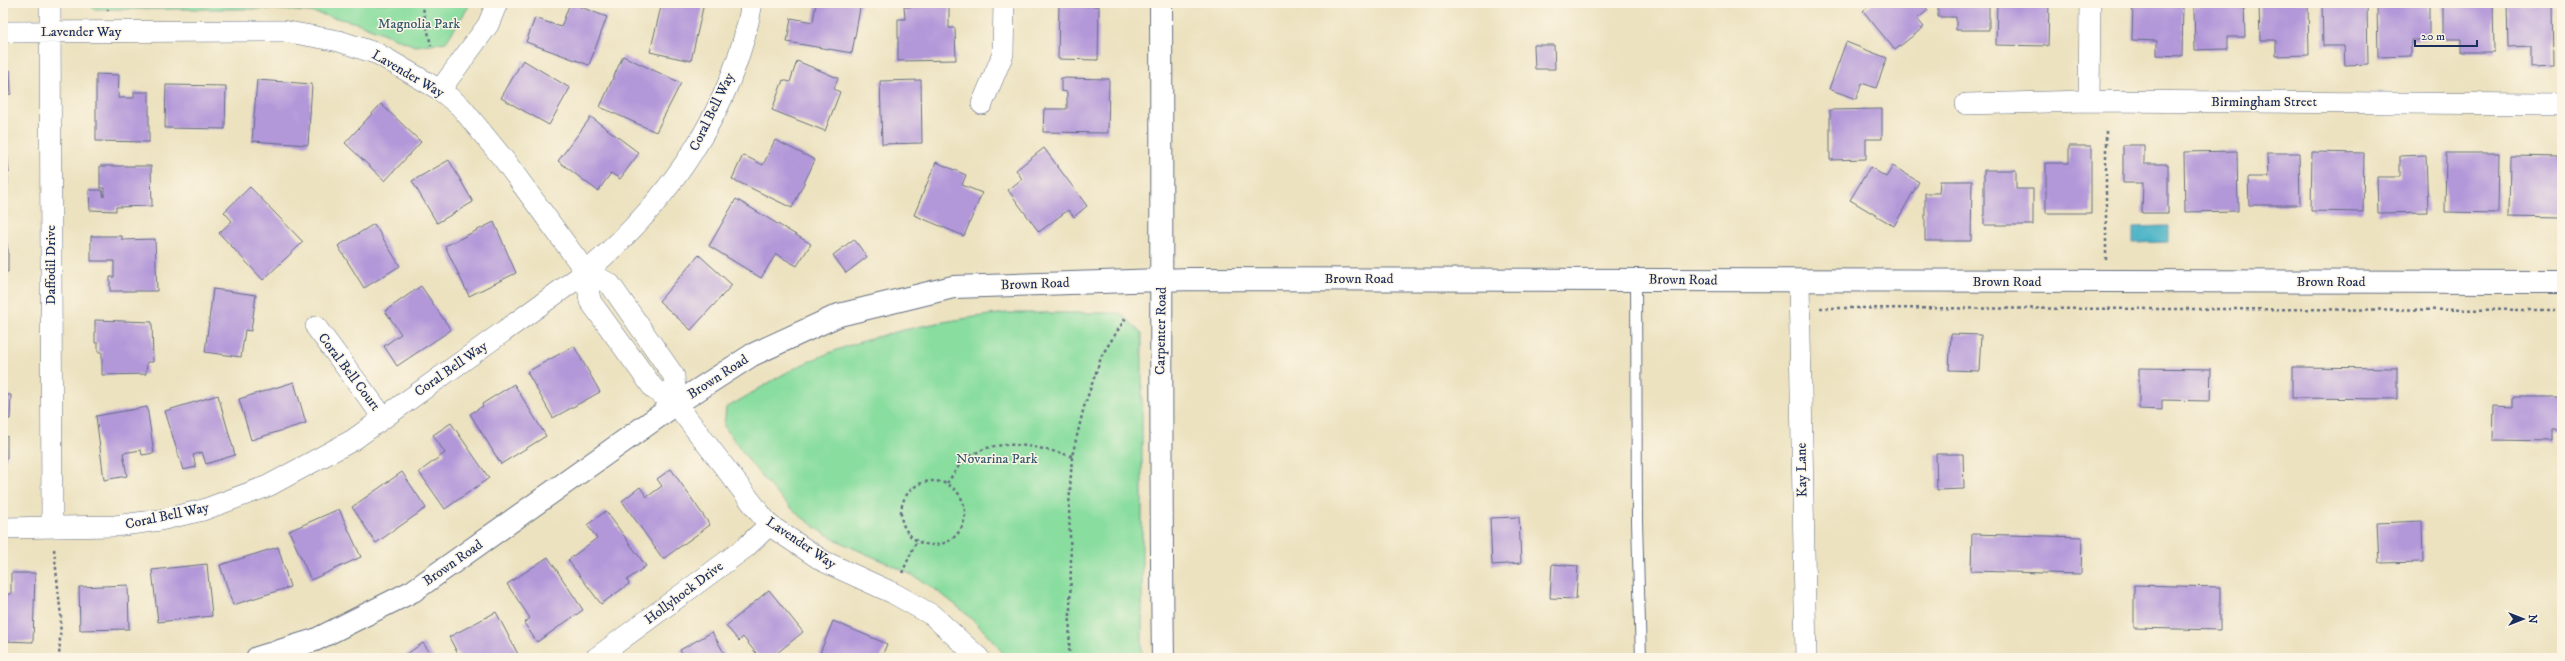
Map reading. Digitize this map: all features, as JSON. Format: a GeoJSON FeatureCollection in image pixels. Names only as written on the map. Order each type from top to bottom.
{"type":"FeatureCollection","features":[{"type":"Feature","properties":{"kind":"street","name":"Daffodil Drive"},"geometry":{"type":"LineString","coordinates":[[50,3],[52,527]]}},
{"type":"Feature","properties":{"kind":"street"},"geometry":{"type":"LineString","coordinates":[[440,90],[488,25],[497,3]]}},
{"type":"Feature","properties":{"kind":"street","name":"Coral Bell Way"},"geometry":{"type":"LineString","coordinates":[[3,528],[116,526],[160,520],[203,510],[268,486],[353,440],[586,272],[612,249],[666,192],[702,137],[734,68],[752,3]]}},
{"type":"Feature","properties":{"kind":"street"},"geometry":{"type":"LineString","coordinates":[[982,104],[1004,54],[1004,3]]}},
{"type":"Feature","properties":{"kind":"street","name":"Carpenter Road"},"geometry":{"type":"LineString","coordinates":[[1161,3],[1162,281],[1160,396],[1163,658]]}},
{"type":"Feature","properties":{"kind":"street"},"geometry":{"type":"LineString","coordinates":[[2089,101],[2090,3]]}},
{"type":"Feature","properties":{"kind":"street","name":"Lavender Way"},"geometry":{"type":"LineString","coordinates":[[3,32],[283,31],[339,41],[378,54],[440,90],[461,107],[500,155],[586,272],[590,301],[654,389],[676,404],[769,525],[823,561],[893,593],[932,615],[979,658]]}},
{"type":"Feature","properties":{"kind":"street","name":"Birmingham Street"},"geometry":{"type":"LineString","coordinates":[[1966,104],[2089,101],[2562,104]]}},
{"type":"Feature","properties":{"kind":"street","name":"Brown Road"},"geometry":{"type":"LineString","coordinates":[[257,658],[315,640],[413,591],[676,404],[752,355],[839,315],[953,287],[1191,279],[1636,279],[1799,282],[2562,282]]}},
{"type":"Feature","properties":{"kind":"street","name":"Kay Lane"},"geometry":{"type":"LineString","coordinates":[[1799,282],[1806,658]]}},
{"type":"Feature","properties":{"kind":"street","name":"Coral Bell Court"},"geometry":{"type":"LineString","coordinates":[[316,327],[383,418]]}},
{"type":"Feature","properties":{"kind":"street","name":"Hollyhock Drive"},"geometry":{"type":"LineString","coordinates":[[596,658],[729,560],[769,525]]}},
{"type":"Feature","properties":{"kind":"lane"},"geometry":{"type":"LineString","coordinates":[[1636,279],[1637,522],[1641,658]]}},
{"type":"Feature","properties":{"kind":"path"},"geometry":{"type":"LineString","coordinates":[[107,3],[109,11]]}},
{"type":"Feature","properties":{"kind":"path"},"geometry":{"type":"LineString","coordinates":[[422,3],[431,46]]}},
{"type":"Feature","properties":{"kind":"path"},"geometry":{"type":"LineString","coordinates":[[2106,128],[2106,260]]}},
{"type":"Feature","properties":{"kind":"path"},"geometry":{"type":"LineString","coordinates":[[1799,308],[2562,310]]}},
{"type":"Feature","properties":{"kind":"path"},"geometry":{"type":"LineString","coordinates":[[1069,658],[1072,562],[1069,508],[1072,456],[1084,407],[1102,355],[1127,316]]}},
{"type":"Feature","properties":{"kind":"path"},"geometry":{"type":"LineString","coordinates":[[947,483],[962,463],[990,446],[1024,444],[1072,456]]}},
{"type":"Feature","properties":{"kind":"path"},"geometry":{"type":"LineString","coordinates":[[925,481],[947,483],[958,492],[963,501],[965,518],[959,532],[951,540],[940,544],[925,544],[910,536],[900,516],[906,493],[914,485],[925,481]]}},
{"type":"Feature","properties":{"kind":"path"},"geometry":{"type":"LineString","coordinates":[[902,573],[917,540]]}},
{"type":"Feature","properties":{"kind":"path"},"geometry":{"type":"LineString","coordinates":[[54,549],[61,617],[59,658]]}},
{"type":"Feature","properties":{"kind":"green space","name":"Magnolia Park"},"geometry":{"type":"Polygon","coordinates":[[[88,3],[471,3],[446,42],[415,46],[357,23],[311,12],[270,9],[94,9],[88,3]]]}},
{"type":"Feature","properties":{"kind":"green space","name":"Novarina Park"},"geometry":{"type":"Polygon","coordinates":[[[1007,313],[1120,313],[1142,333],[1142,658],[1006,658],[987,634],[975,622],[935,589],[896,567],[837,540],[801,517],[765,481],[724,426],[726,408],[797,367],[822,356],[848,346],[900,331],[953,320],[1007,313]]]}},
{"type":"Feature","properties":{"kind":"water"},"geometry":{"type":"Polygon","coordinates":[[[2168,226],[2168,242],[2133,243],[2133,227],[2168,226]]]}},
{"type":"Feature","properties":{"kind":"building"},"geometry":{"type":"Polygon","coordinates":[[[570,3],[607,17],[589,65],[526,42],[535,18],[561,27],[570,3]]]}},
{"type":"Feature","properties":{"kind":"building"},"geometry":{"type":"Polygon","coordinates":[[[662,3],[704,3],[691,61],[650,52],[662,3]]]}},
{"type":"Feature","properties":{"kind":"building"},"geometry":{"type":"Polygon","coordinates":[[[816,3],[861,3],[852,53],[787,42],[791,18],[813,22],[816,3]]]}},
{"type":"Feature","properties":{"kind":"building"},"geometry":{"type":"Polygon","coordinates":[[[1872,3],[1922,3],[1928,10],[1917,19],[1924,27],[1895,50],[1863,11],[1872,3]]]}},
{"type":"Feature","properties":{"kind":"building"},"geometry":{"type":"Polygon","coordinates":[[[1938,3],[1989,3],[1989,30],[1956,30],[1956,17],[1938,17],[1938,3]]]}},
{"type":"Feature","properties":{"kind":"building"},"geometry":{"type":"Polygon","coordinates":[[[1997,3],[2049,3],[2048,46],[1996,45],[1997,3]]]}},
{"type":"Feature","properties":{"kind":"building"},"geometry":{"type":"Polygon","coordinates":[[[2133,3],[2183,3],[2182,56],[2157,55],[2157,41],[2132,40],[2133,3]]]}},
{"type":"Feature","properties":{"kind":"building"},"geometry":{"type":"Polygon","coordinates":[[[2199,3],[2244,4],[2245,37],[2227,37],[2227,49],[2195,50],[2194,7],[2199,7],[2199,3]]]}},
{"type":"Feature","properties":{"kind":"building"},"geometry":{"type":"Polygon","coordinates":[[[2259,3],[2308,3],[2309,55],[2276,56],[2276,40],[2260,40],[2259,3]]]}},
{"type":"Feature","properties":{"kind":"building"},"geometry":{"type":"Polygon","coordinates":[[[2322,3],[2367,3],[2368,64],[2345,65],[2344,46],[2323,46],[2322,3]]]}},
{"type":"Feature","properties":{"kind":"building"},"geometry":{"type":"Polygon","coordinates":[[[2393,3],[2429,3],[2429,40],[2411,40],[2411,56],[2378,57],[2377,5],[2393,5],[2393,3]]]}},
{"type":"Feature","properties":{"kind":"building"},"geometry":{"type":"Polygon","coordinates":[[[2507,3],[2553,3],[2554,66],[2531,67],[2531,46],[2508,47],[2507,3]]]}},
{"type":"Feature","properties":{"kind":"building"},"geometry":{"type":"Polygon","coordinates":[[[2493,4],[2494,52],[2461,52],[2461,39],[2443,39],[2443,5],[2493,4]]]}},
{"type":"Feature","properties":{"kind":"building"},"geometry":{"type":"Polygon","coordinates":[[[949,5],[949,28],[955,28],[956,60],[898,61],[898,19],[905,19],[904,7],[949,5]]]}},
{"type":"Feature","properties":{"kind":"building"},"geometry":{"type":"Polygon","coordinates":[[[1059,5],[1099,6],[1098,60],[1058,59],[1059,5]]]}},
{"type":"Feature","properties":{"kind":"building"},"geometry":{"type":"Polygon","coordinates":[[[1846,42],[1887,58],[1876,88],[1862,83],[1856,99],[1829,89],[1846,42]]]}},
{"type":"Feature","properties":{"kind":"building"},"geometry":{"type":"Polygon","coordinates":[[[1534,45],[1554,45],[1555,69],[1535,69],[1534,45]]]}},
{"type":"Feature","properties":{"kind":"building"},"geometry":{"type":"Polygon","coordinates":[[[623,56],[681,83],[656,132],[600,107],[623,56]]]}},
{"type":"Feature","properties":{"kind":"building"},"geometry":{"type":"Polygon","coordinates":[[[523,60],[570,88],[549,125],[501,98],[523,60]]]}},
{"type":"Feature","properties":{"kind":"building"},"geometry":{"type":"Polygon","coordinates":[[[797,61],[838,78],[834,89],[840,92],[825,131],[772,110],[783,80],[790,82],[797,61]]]}},
{"type":"Feature","properties":{"kind":"building"},"geometry":{"type":"Polygon","coordinates":[[[10,70],[11,94],[3,95],[3,71],[10,70]]]}},
{"type":"Feature","properties":{"kind":"building"},"geometry":{"type":"Polygon","coordinates":[[[96,74],[119,75],[118,98],[134,98],[134,92],[149,92],[149,142],[96,141],[96,74]]]}},
{"type":"Feature","properties":{"kind":"building"},"geometry":{"type":"Polygon","coordinates":[[[1061,78],[1109,79],[1108,133],[1043,132],[1044,109],[1067,109],[1067,92],[1061,91],[1061,78]]]}},
{"type":"Feature","properties":{"kind":"building"},"geometry":{"type":"Polygon","coordinates":[[[257,80],[312,84],[308,145],[252,141],[257,80]]]}},
{"type":"Feature","properties":{"kind":"building"},"geometry":{"type":"Polygon","coordinates":[[[921,80],[922,143],[882,144],[880,81],[921,80]]]}},
{"type":"Feature","properties":{"kind":"building"},"geometry":{"type":"Polygon","coordinates":[[[166,85],[226,86],[225,129],[165,128],[166,85]]]}},
{"type":"Feature","properties":{"kind":"building"},"geometry":{"type":"Polygon","coordinates":[[[381,104],[421,142],[385,181],[345,143],[381,104]]]}},
{"type":"Feature","properties":{"kind":"building"},"geometry":{"type":"Polygon","coordinates":[[[1882,109],[1882,139],[1866,139],[1866,159],[1830,160],[1830,110],[1882,109]]]}},
{"type":"Feature","properties":{"kind":"building"},"geometry":{"type":"Polygon","coordinates":[[[591,117],[639,153],[620,179],[611,173],[598,191],[558,161],[591,117]]]}},
{"type":"Feature","properties":{"kind":"building"},"geometry":{"type":"Polygon","coordinates":[[[775,140],[815,160],[792,208],[732,179],[743,155],[763,165],[775,140]]]}},
{"type":"Feature","properties":{"kind":"building"},"geometry":{"type":"Polygon","coordinates":[[[3,142],[7,151],[9,173],[3,173],[3,142]]]}},
{"type":"Feature","properties":{"kind":"building"},"geometry":{"type":"Polygon","coordinates":[[[2123,145],[2144,145],[2144,164],[2168,164],[2168,213],[2142,213],[2143,183],[2123,183],[2123,145]]]}},
{"type":"Feature","properties":{"kind":"building"},"geometry":{"type":"Polygon","coordinates":[[[2069,146],[2091,146],[2091,213],[2046,213],[2046,163],[2069,163],[2069,146]]]}},
{"type":"Feature","properties":{"kind":"building"},"geometry":{"type":"Polygon","coordinates":[[[1044,148],[1087,206],[1074,217],[1068,210],[1039,232],[1008,190],[1022,179],[1016,170],[1044,148]]]}},
{"type":"Feature","properties":{"kind":"building"},"geometry":{"type":"Polygon","coordinates":[[[2237,151],[2238,211],[2185,212],[2184,152],[2237,151]]]}},
{"type":"Feature","properties":{"kind":"building"},"geometry":{"type":"Polygon","coordinates":[[[2312,152],[2364,153],[2363,212],[2311,211],[2312,152]]]}},
{"type":"Feature","properties":{"kind":"building"},"geometry":{"type":"Polygon","coordinates":[[[2267,153],[2299,153],[2300,205],[2249,205],[2248,177],[2268,177],[2267,153]]]}},
{"type":"Feature","properties":{"kind":"building"},"geometry":{"type":"Polygon","coordinates":[[[2446,153],[2499,153],[2498,213],[2445,212],[2446,153]]]}},
{"type":"Feature","properties":{"kind":"building"},"geometry":{"type":"Polygon","coordinates":[[[2426,155],[2428,212],[2378,213],[2377,177],[2400,177],[2400,156],[2426,155]]]}},
{"type":"Feature","properties":{"kind":"building"},"geometry":{"type":"Polygon","coordinates":[[[2510,156],[2562,157],[2562,217],[2509,216],[2510,156]]]}},
{"type":"Feature","properties":{"kind":"building"},"geometry":{"type":"Polygon","coordinates":[[[449,160],[473,202],[437,223],[412,181],[449,160]]]}},
{"type":"Feature","properties":{"kind":"building"},"geometry":{"type":"Polygon","coordinates":[[[936,162],[966,175],[962,185],[982,193],[964,236],[914,215],[936,162]]]}},
{"type":"Feature","properties":{"kind":"building"},"geometry":{"type":"Polygon","coordinates":[[[100,166],[151,166],[152,206],[116,207],[116,211],[90,210],[89,190],[102,190],[104,197],[104,188],[100,188],[100,166]]]}},
{"type":"Feature","properties":{"kind":"building"},"geometry":{"type":"Polygon","coordinates":[[[1893,166],[1919,182],[1894,226],[1850,200],[1870,167],[1886,177],[1893,166]]]}},
{"type":"Feature","properties":{"kind":"building"},"geometry":{"type":"Polygon","coordinates":[[[1984,170],[2016,170],[2016,189],[2033,189],[2033,225],[1984,225],[1984,170]]]}},
{"type":"Feature","properties":{"kind":"building"},"geometry":{"type":"Polygon","coordinates":[[[3,174],[8,176],[7,200],[3,200],[3,174]]]}},
{"type":"Feature","properties":{"kind":"building"},"geometry":{"type":"Polygon","coordinates":[[[1940,181],[1972,181],[1971,241],[1925,241],[1925,193],[1939,193],[1940,181]]]}},
{"type":"Feature","properties":{"kind":"building"},"geometry":{"type":"Polygon","coordinates":[[[250,187],[303,242],[263,280],[219,233],[232,221],[224,212],[250,187]]]}},
{"type":"Feature","properties":{"kind":"building"},"geometry":{"type":"Polygon","coordinates":[[[736,199],[811,244],[797,266],[776,254],[761,278],[709,246],[736,199]]]}},
{"type":"Feature","properties":{"kind":"building"},"geometry":{"type":"Polygon","coordinates":[[[494,222],[516,273],[469,296],[445,246],[494,222]]]}},
{"type":"Feature","properties":{"kind":"building"},"geometry":{"type":"Polygon","coordinates":[[[374,224],[400,266],[364,288],[338,246],[374,224]]]}},
{"type":"Feature","properties":{"kind":"building"},"geometry":{"type":"Polygon","coordinates":[[[91,236],[122,236],[122,240],[155,239],[157,291],[110,291],[110,277],[114,277],[114,261],[91,261],[91,236]]]}},
{"type":"Feature","properties":{"kind":"building"},"geometry":{"type":"Polygon","coordinates":[[[854,239],[867,257],[846,273],[833,255],[854,239]]]}},
{"type":"Feature","properties":{"kind":"building"},"geometry":{"type":"Polygon","coordinates":[[[3,240],[6,240],[8,250],[8,272],[3,272],[3,240]]]}},
{"type":"Feature","properties":{"kind":"building"},"geometry":{"type":"Polygon","coordinates":[[[699,255],[732,285],[691,330],[659,301],[699,255]]]}},
{"type":"Feature","properties":{"kind":"building"},"geometry":{"type":"Polygon","coordinates":[[[421,286],[451,330],[397,366],[384,346],[401,334],[385,311],[421,286]]]}},
{"type":"Feature","properties":{"kind":"building"},"geometry":{"type":"Polygon","coordinates":[[[213,289],[256,295],[251,331],[245,330],[241,357],[205,352],[213,289]]]}},
{"type":"Feature","properties":{"kind":"building"},"geometry":{"type":"Polygon","coordinates":[[[95,320],[152,322],[153,362],[147,362],[146,374],[102,375],[102,352],[98,352],[98,343],[95,343],[95,320]]]}},
{"type":"Feature","properties":{"kind":"building"},"geometry":{"type":"Polygon","coordinates":[[[1951,334],[1981,335],[1979,371],[1949,370],[1951,334]]]}},
{"type":"Feature","properties":{"kind":"building"},"geometry":{"type":"Polygon","coordinates":[[[574,346],[600,392],[553,418],[527,372],[574,346]]]}},
{"type":"Feature","properties":{"kind":"building"},"geometry":{"type":"Polygon","coordinates":[[[2292,367],[2397,368],[2397,399],[2292,398],[2292,367]]]}},
{"type":"Feature","properties":{"kind":"building"},"geometry":{"type":"Polygon","coordinates":[[[2139,368],[2211,369],[2210,401],[2162,400],[2162,410],[2139,409],[2139,368]]]}},
{"type":"Feature","properties":{"kind":"building"},"geometry":{"type":"Polygon","coordinates":[[[294,382],[306,423],[251,440],[239,399],[294,382]]]}},
{"type":"Feature","properties":{"kind":"building"},"geometry":{"type":"Polygon","coordinates":[[[514,384],[546,436],[501,464],[470,414],[483,406],[482,404],[514,384]]]}},
{"type":"Feature","properties":{"kind":"building"},"geometry":{"type":"Polygon","coordinates":[[[3,395],[11,395],[10,419],[3,419],[3,395]]]}},
{"type":"Feature","properties":{"kind":"building"},"geometry":{"type":"Polygon","coordinates":[[[218,395],[235,455],[206,464],[202,452],[193,455],[196,467],[183,470],[165,411],[218,395]]]}},
{"type":"Feature","properties":{"kind":"building"},"geometry":{"type":"Polygon","coordinates":[[[2512,397],[2560,397],[2560,430],[2553,430],[2553,441],[2493,440],[2494,406],[2512,407],[2512,397]]]}},
{"type":"Feature","properties":{"kind":"building"},"geometry":{"type":"Polygon","coordinates":[[[147,407],[154,453],[142,455],[141,450],[123,453],[127,476],[104,480],[96,416],[147,407]]]}},
{"type":"Feature","properties":{"kind":"building"},"geometry":{"type":"Polygon","coordinates":[[[451,423],[489,478],[445,509],[419,472],[445,453],[433,435],[451,423]]]}},
{"type":"Feature","properties":{"kind":"building"},"geometry":{"type":"Polygon","coordinates":[[[3,436],[7,436],[7,459],[5,458],[5,468],[3,468],[3,436]]]}},
{"type":"Feature","properties":{"kind":"building"},"geometry":{"type":"Polygon","coordinates":[[[1936,454],[1963,454],[1964,489],[1937,490],[1936,454]]]}},
{"type":"Feature","properties":{"kind":"building"},"geometry":{"type":"Polygon","coordinates":[[[671,469],[710,525],[663,559],[622,501],[640,487],[647,497],[662,486],[657,479],[671,469]]]}},
{"type":"Feature","properties":{"kind":"building"},"geometry":{"type":"Polygon","coordinates":[[[402,472],[426,508],[376,543],[352,507],[402,472]]]}},
{"type":"Feature","properties":{"kind":"building"},"geometry":{"type":"Polygon","coordinates":[[[339,509],[361,557],[311,580],[289,531],[339,509]]]}},
{"type":"Feature","properties":{"kind":"building"},"geometry":{"type":"Polygon","coordinates":[[[606,511],[646,566],[627,580],[629,584],[601,604],[568,560],[597,538],[587,525],[606,511]]]}},
{"type":"Feature","properties":{"kind":"building"},"geometry":{"type":"Polygon","coordinates":[[[1519,517],[1521,563],[1492,565],[1490,518],[1519,517]]]}},
{"type":"Feature","properties":{"kind":"building"},"geometry":{"type":"Polygon","coordinates":[[[2422,521],[2423,562],[2379,563],[2377,523],[2422,521]]]}},
{"type":"Feature","properties":{"kind":"building"},"geometry":{"type":"Polygon","coordinates":[[[1972,534],[2082,537],[2081,574],[1971,571],[1972,534]]]}},
{"type":"Feature","properties":{"kind":"building"},"geometry":{"type":"Polygon","coordinates":[[[278,547],[290,587],[233,605],[220,565],[278,547]]]}},
{"type":"Feature","properties":{"kind":"building"},"geometry":{"type":"Polygon","coordinates":[[[548,557],[583,610],[537,642],[524,623],[530,618],[507,584],[548,557]]]}},
{"type":"Feature","properties":{"kind":"building"},"geometry":{"type":"Polygon","coordinates":[[[207,564],[212,616],[158,622],[152,570],[207,564]]]}},
{"type":"Feature","properties":{"kind":"building"},"geometry":{"type":"Polygon","coordinates":[[[1552,564],[1578,566],[1576,599],[1550,598],[1552,564]]]}},
{"type":"Feature","properties":{"kind":"building"},"geometry":{"type":"Polygon","coordinates":[[[11,573],[35,573],[33,642],[3,641],[3,594],[11,594],[11,573]]]}},
{"type":"Feature","properties":{"kind":"building"},"geometry":{"type":"Polygon","coordinates":[[[128,585],[129,629],[80,630],[79,587],[128,585]]]}},
{"type":"Feature","properties":{"kind":"building"},"geometry":{"type":"Polygon","coordinates":[[[2134,585],[2220,587],[2220,630],[2134,628],[2134,585]]]}},
{"type":"Feature","properties":{"kind":"building"},"geometry":{"type":"Polygon","coordinates":[[[769,590],[803,632],[771,658],[760,658],[743,637],[739,641],[726,626],[769,590]]]}},
{"type":"Feature","properties":{"kind":"building"},"geometry":{"type":"Polygon","coordinates":[[[496,612],[520,658],[460,658],[449,637],[496,612]]]}},
{"type":"Feature","properties":{"kind":"building"},"geometry":{"type":"Polygon","coordinates":[[[833,621],[887,644],[881,658],[818,658],[833,621]]]}},
{"type":"Feature","properties":{"kind":"building"},"geometry":{"type":"Polygon","coordinates":[[[712,632],[727,658],[684,658],[680,650],[712,632]]]}},
{"type":"Feature","properties":{"kind":"building"},"geometry":{"type":"Polygon","coordinates":[[[423,643],[434,658],[401,658],[423,643]]]}}]}
